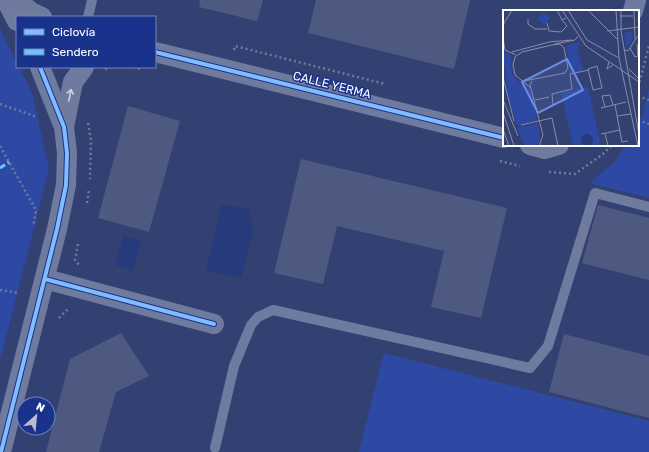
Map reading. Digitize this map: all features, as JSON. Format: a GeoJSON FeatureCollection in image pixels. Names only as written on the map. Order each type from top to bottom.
{"type":"FeatureCollection","features":[{"type":"Feature","properties":{"kind":"street"},"geometry":{"type":"LineString","coordinates":[[6,0],[16,19]]}},
{"type":"Feature","properties":{"kind":"street"},"geometry":{"type":"LineString","coordinates":[[17,0],[31,12],[40,16]]}},
{"type":"Feature","properties":{"kind":"street"},"geometry":{"type":"LineString","coordinates":[[633,10],[636,0]]}},
{"type":"Feature","properties":{"kind":"street","name":"CALLE YERMA"},"geometry":{"type":"LineString","coordinates":[[156,52],[503,138]]}},
{"type":"Feature","properties":{"kind":"street"},"geometry":{"type":"LineString","coordinates":[[1,452],[45,279],[66,185],[67,153],[64,127],[40,68]]}},
{"type":"Feature","properties":{"kind":"street"},"geometry":{"type":"LineString","coordinates":[[64,127],[73,82],[83,68]]}},
{"type":"Feature","properties":{"kind":"street"},"geometry":{"type":"LineString","coordinates":[[534,146],[545,149],[556,146]]}},
{"type":"Feature","properties":{"kind":"street"},"geometry":{"type":"LineString","coordinates":[[45,279],[214,324]]}},
{"type":"Feature","properties":{"kind":"lane"},"geometry":{"type":"LineString","coordinates":[[88,16],[92,0]]}},
{"type":"Feature","properties":{"kind":"lane"},"geometry":{"type":"LineString","coordinates":[[215,448],[234,366],[251,325],[258,317],[273,310],[530,368],[548,346],[595,193],[649,207]]}},
{"type":"Feature","properties":{"kind":"path"},"geometry":{"type":"LineString","coordinates":[[639,83],[649,46]]}},
{"type":"Feature","properties":{"kind":"path"},"geometry":{"type":"LineString","coordinates":[[639,96],[649,100]]}},
{"type":"Feature","properties":{"kind":"path"},"geometry":{"type":"LineString","coordinates":[[0,104],[64,127]]}},
{"type":"Feature","properties":{"kind":"path"},"geometry":{"type":"LineString","coordinates":[[639,120],[649,124]]}},
{"type":"Feature","properties":{"kind":"path"},"geometry":{"type":"LineString","coordinates":[[0,146],[36,210],[34,223],[57,229]]}},
{"type":"Feature","properties":{"kind":"shaded area"},"geometry":{"type":"Polygon","coordinates":[[[0,30],[16,61],[16,68],[20,68],[32,93],[49,168],[0,361],[0,30]]]}},
{"type":"Feature","properties":{"kind":"shaded area"},"geometry":{"type":"Polygon","coordinates":[[[649,88],[649,198],[590,183],[616,160],[624,146],[639,146],[639,122],[642,117],[649,88]]]}},
{"type":"Feature","properties":{"kind":"shaded area"},"geometry":{"type":"Polygon","coordinates":[[[222,204],[250,210],[253,232],[241,278],[206,270],[222,204]]]}},
{"type":"Feature","properties":{"kind":"shaded area"},"geometry":{"type":"Polygon","coordinates":[[[123,236],[141,241],[133,270],[115,265],[123,236]]]}},
{"type":"Feature","properties":{"kind":"shaded area"},"geometry":{"type":"Polygon","coordinates":[[[384,353],[649,421],[649,452],[359,452],[384,353]]]}},
{"type":"Feature","properties":{"kind":"building"},"geometry":{"type":"Polygon","coordinates":[[[200,0],[263,0],[257,21],[199,7],[200,0]]]}},
{"type":"Feature","properties":{"kind":"building"},"geometry":{"type":"Polygon","coordinates":[[[316,0],[470,0],[454,69],[308,33],[316,0]]]}},
{"type":"Feature","properties":{"kind":"building"},"geometry":{"type":"Polygon","coordinates":[[[128,106],[180,121],[149,232],[98,218],[128,106]]]}},
{"type":"Feature","properties":{"kind":"building"},"geometry":{"type":"Polygon","coordinates":[[[301,159],[507,208],[481,318],[431,307],[444,251],[337,226],[323,284],[274,273],[301,159]]]}},
{"type":"Feature","properties":{"kind":"building"},"geometry":{"type":"Polygon","coordinates":[[[598,205],[649,218],[649,280],[582,263],[598,205]]]}},
{"type":"Feature","properties":{"kind":"building"},"geometry":{"type":"Polygon","coordinates":[[[121,333],[149,376],[116,392],[99,452],[46,452],[50,436],[56,436],[56,413],[70,359],[121,333]]]}},
{"type":"Feature","properties":{"kind":"building"},"geometry":{"type":"Polygon","coordinates":[[[564,334],[649,356],[649,418],[549,392],[564,334]]]}},
{"type":"Feature","properties":{"kind":"marked path"},"geometry":{"type":"LineString","coordinates":[[0,168],[9,162]]}},
{"type":"Feature","properties":{"kind":"cycle path"},"geometry":{"type":"LineString","coordinates":[[156,52],[503,138]]}},
{"type":"Feature","properties":{"kind":"cycle path"},"geometry":{"type":"LineString","coordinates":[[1,452],[57,229],[66,185],[67,153],[64,127],[40,68]]}},
{"type":"Feature","properties":{"kind":"cycle path"},"geometry":{"type":"LineString","coordinates":[[45,279],[214,324]]}}]}
